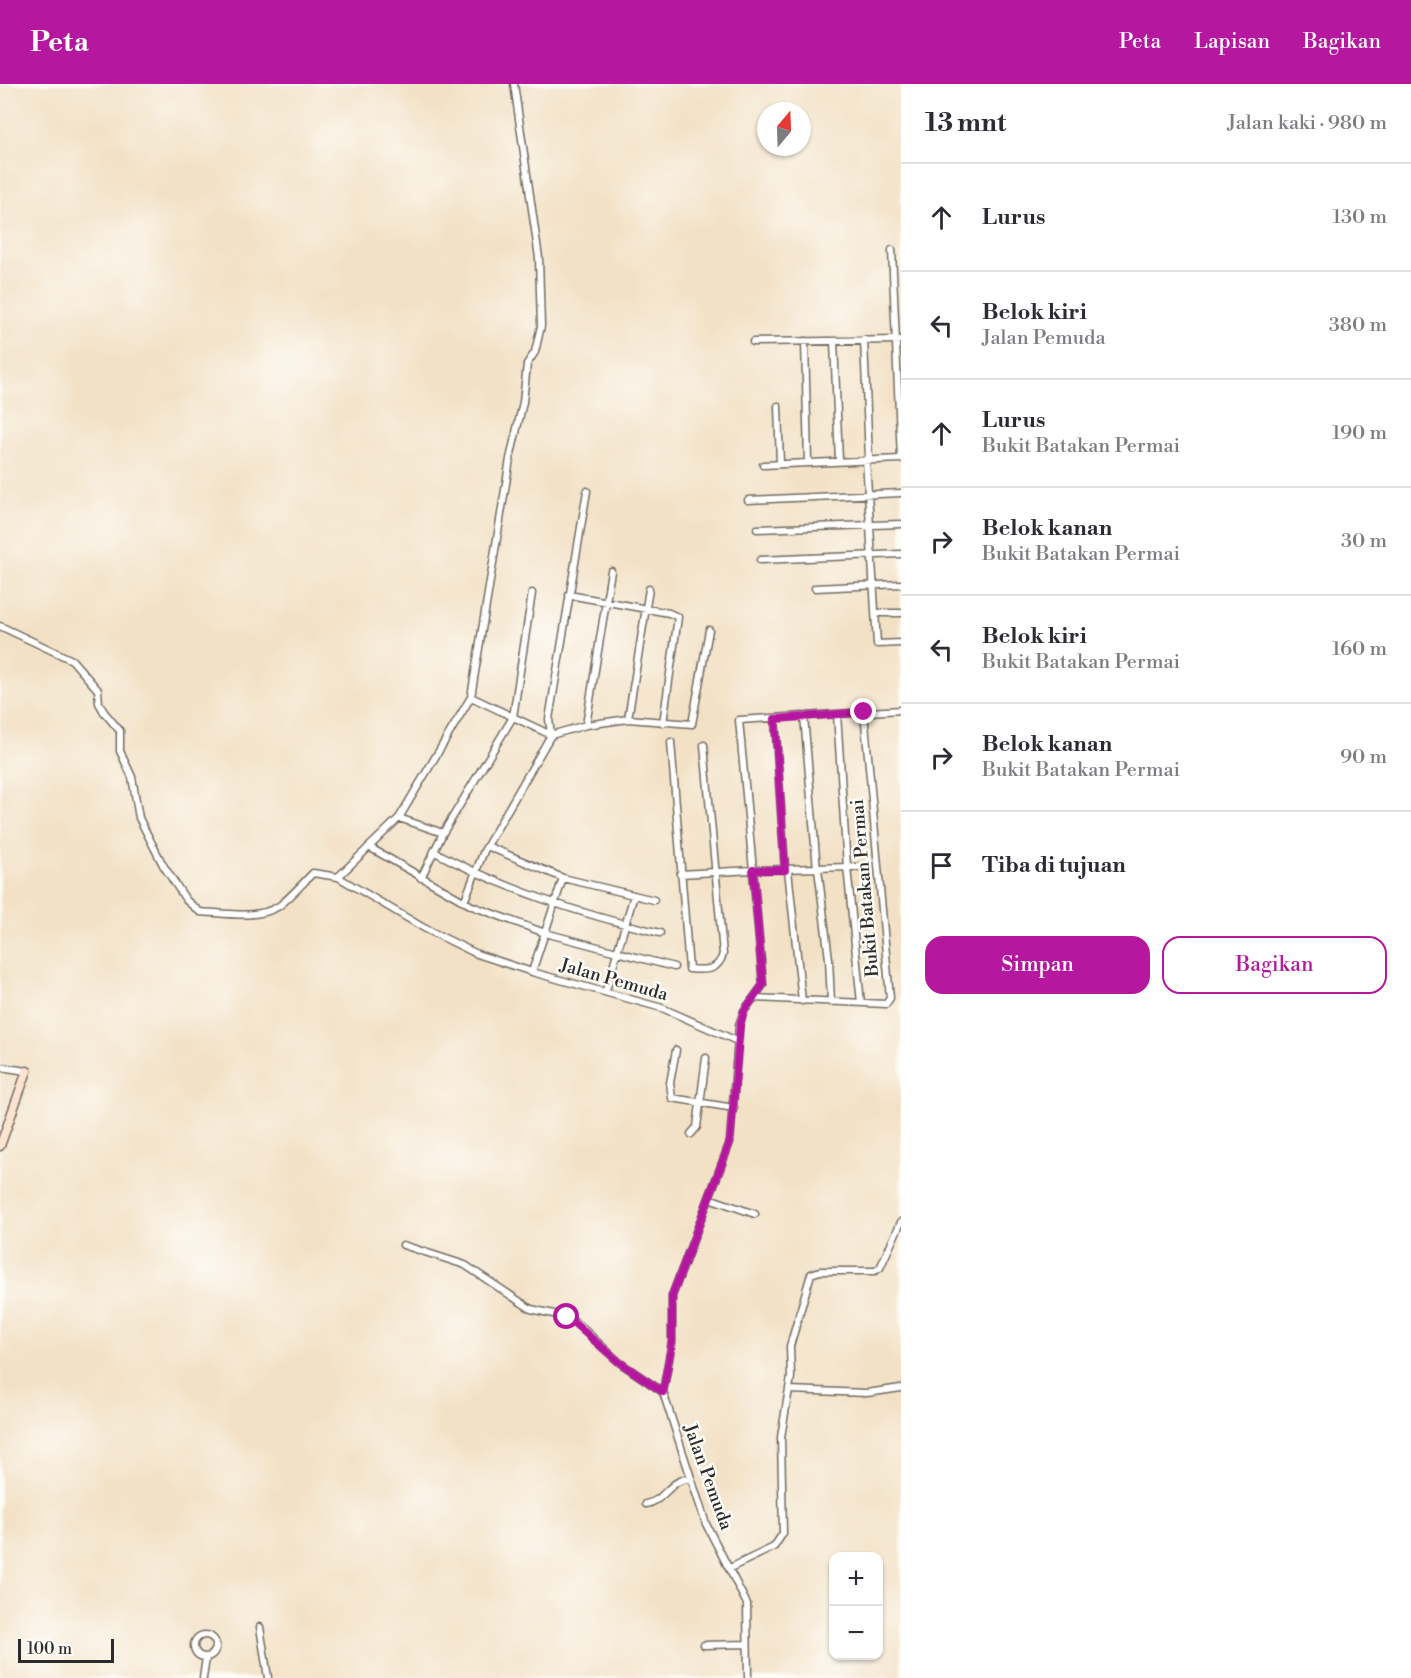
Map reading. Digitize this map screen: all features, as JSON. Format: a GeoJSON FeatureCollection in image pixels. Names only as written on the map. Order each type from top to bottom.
{"type":"FeatureCollection","features":[{"type":"Feature","properties":{"kind":"street"},"geometry":{"type":"LineString","coordinates":[[0,626],[72,660],[98,690],[99,703],[120,730],[120,751],[132,777],[139,818],[163,865],[194,909],[200,912],[247,914],[271,910],[279,906],[313,873],[338,877],[399,818],[471,697],[510,459],[523,402],[527,364],[535,352],[541,326],[539,258],[514,84]]}},
{"type":"Feature","properties":{"kind":"street"},"geometry":{"type":"LineString","coordinates":[[763,465],[901,459],[898,340],[892,250]]}},
{"type":"Feature","properties":{"kind":"street"},"geometry":{"type":"LineString","coordinates":[[834,340],[839,461]]}},
{"type":"Feature","properties":{"kind":"street"},"geometry":{"type":"LineString","coordinates":[[864,340],[867,459],[877,644],[901,643]]}},
{"type":"Feature","properties":{"kind":"street"},"geometry":{"type":"LineString","coordinates":[[753,342],[898,340]]}},
{"type":"Feature","properties":{"kind":"street"},"geometry":{"type":"LineString","coordinates":[[805,341],[808,462]]}},
{"type":"Feature","properties":{"kind":"street"},"geometry":{"type":"LineString","coordinates":[[778,405],[780,464]]}},
{"type":"Feature","properties":{"kind":"street"},"geometry":{"type":"LineString","coordinates":[[464,902],[487,846],[551,735],[549,719],[586,491]]}},
{"type":"Feature","properties":{"kind":"street"},"geometry":{"type":"LineString","coordinates":[[747,500],[901,493]]}},
{"type":"Feature","properties":{"kind":"street"},"geometry":{"type":"LineString","coordinates":[[757,529],[901,524]]}},
{"type":"Feature","properties":{"kind":"street"},"geometry":{"type":"LineString","coordinates":[[760,560],[901,554]]}},
{"type":"Feature","properties":{"kind":"street"},"geometry":{"type":"LineString","coordinates":[[586,725],[611,571]]}},
{"type":"Feature","properties":{"kind":"street"},"geometry":{"type":"LineString","coordinates":[[815,588],[901,584]]}},
{"type":"Feature","properties":{"kind":"street"},"geometry":{"type":"LineString","coordinates":[[628,718],[649,589]]}},
{"type":"Feature","properties":{"kind":"street"},"geometry":{"type":"LineString","coordinates":[[422,878],[443,833],[513,717],[532,594]]}},
{"type":"Feature","properties":{"kind":"street"},"geometry":{"type":"LineString","coordinates":[[569,595],[674,614],[679,620],[663,723]]}},
{"type":"Feature","properties":{"kind":"street"},"geometry":{"type":"LineString","coordinates":[[875,613],[901,613]]}},
{"type":"Feature","properties":{"kind":"street"},"geometry":{"type":"LineString","coordinates":[[471,697],[551,735],[586,725],[628,718],[692,724],[709,630]]}},
{"type":"Feature","properties":{"kind":"street"},"geometry":{"type":"LineString","coordinates":[[737,1041],[744,1011],[763,985],[739,720],[901,710]]}},
{"type":"Feature","properties":{"kind":"street","name":"Bukit Batakan Permai"},"geometry":{"type":"LineString","coordinates":[[753,998],[886,1004],[890,998],[864,712]]}},
{"type":"Feature","properties":{"kind":"street","name":"Bukit Batakan Permai"},"geometry":{"type":"LineString","coordinates":[[837,714],[847,867],[861,1004]]}},
{"type":"Feature","properties":{"kind":"street"},"geometry":{"type":"LineString","coordinates":[[804,716],[829,959],[831,1002]]}},
{"type":"Feature","properties":{"kind":"street"},"geometry":{"type":"LineString","coordinates":[[775,719],[787,870],[802,1001]]}},
{"type":"Feature","properties":{"kind":"street"},"geometry":{"type":"LineString","coordinates":[[671,742],[689,969],[713,969],[721,963],[723,954],[704,746]]}},
{"type":"Feature","properties":{"kind":"street"},"geometry":{"type":"LineString","coordinates":[[399,818],[443,833]]}},
{"type":"Feature","properties":{"kind":"street"},"geometry":{"type":"LineString","coordinates":[[487,846],[563,878],[654,900]]}},
{"type":"Feature","properties":{"kind":"street"},"geometry":{"type":"LineString","coordinates":[[369,847],[464,902],[545,933],[674,967]]}},
{"type":"Feature","properties":{"kind":"street"},"geometry":{"type":"LineString","coordinates":[[435,852],[475,873],[554,905],[660,933]]}},
{"type":"Feature","properties":{"kind":"street"},"geometry":{"type":"LineString","coordinates":[[847,867],[862,867]]}},
{"type":"Feature","properties":{"kind":"street","name":"Bukit Batakan Permai"},"geometry":{"type":"LineString","coordinates":[[680,874],[847,867]]}},
{"type":"Feature","properties":{"kind":"street","name":"Jalan Pemuda"},"geometry":{"type":"LineString","coordinates":[[338,877],[477,954],[532,972],[606,990],[662,1008],[737,1041],[730,1142],[672,1296],[672,1342],[663,1392],[706,1524],[747,1604],[748,1678]]}},
{"type":"Feature","properties":{"kind":"street"},"geometry":{"type":"LineString","coordinates":[[532,972],[563,878]]}},
{"type":"Feature","properties":{"kind":"street"},"geometry":{"type":"LineString","coordinates":[[606,990],[633,895]]}},
{"type":"Feature","properties":{"kind":"street"},"geometry":{"type":"LineString","coordinates":[[676,1050],[670,1083],[672,1098],[734,1108]]}},
{"type":"Feature","properties":{"kind":"street"},"geometry":{"type":"LineString","coordinates":[[691,1134],[697,1127],[706,1058]]}},
{"type":"Feature","properties":{"kind":"street"},"geometry":{"type":"LineString","coordinates":[[0,1066],[27,1071],[0,1146]]}},
{"type":"Feature","properties":{"kind":"street"},"geometry":{"type":"LineString","coordinates":[[709,1198],[755,1214]]}},
{"type":"Feature","properties":{"kind":"street"},"geometry":{"type":"LineString","coordinates":[[730,1568],[774,1547],[783,1533],[781,1443],[791,1377],[790,1346],[811,1274],[820,1271],[875,1271],[880,1268],[901,1222]]}},
{"type":"Feature","properties":{"kind":"street"},"geometry":{"type":"LineString","coordinates":[[403,1245],[465,1264],[531,1309],[567,1317],[619,1362],[663,1392]]}},
{"type":"Feature","properties":{"kind":"street"},"geometry":{"type":"LineString","coordinates":[[789,1390],[867,1393],[901,1388]]}},
{"type":"Feature","properties":{"kind":"street"},"geometry":{"type":"LineString","coordinates":[[646,1504],[658,1500],[675,1482],[690,1479]]}},
{"type":"Feature","properties":{"kind":"street"},"geometry":{"type":"LineString","coordinates":[[260,1627],[268,1678]]}},
{"type":"Feature","properties":{"kind":"street"},"geometry":{"type":"LineString","coordinates":[[704,1646],[747,1644]]}},
{"type":"Feature","properties":{"kind":"street"},"geometry":{"type":"LineString","coordinates":[[203,1678],[206,1658]]}},
{"type":"Feature","properties":{"kind":"route"},"geometry":{"type":"LineString","coordinates":[[567,1317],[579,1325],[619,1362],[663,1392],[672,1342],[674,1316],[672,1296],[730,1142],[740,1025],[744,1011],[763,985],[753,870],[785,870],[775,719],[864,712]]}}]}
